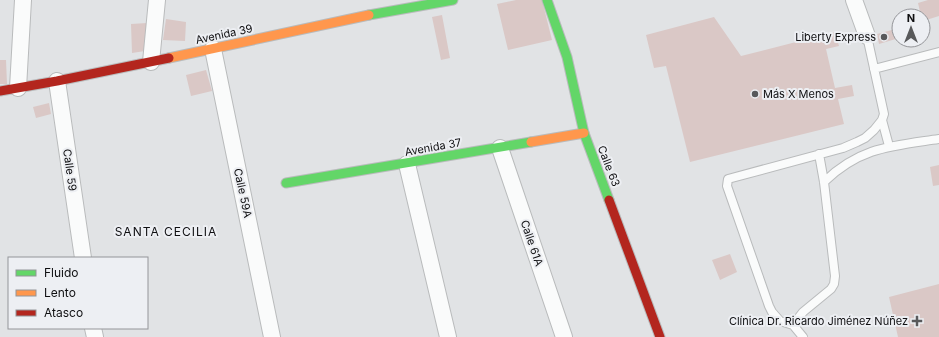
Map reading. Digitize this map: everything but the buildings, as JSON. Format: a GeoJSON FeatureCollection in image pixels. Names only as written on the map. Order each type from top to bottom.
{"type":"FeatureCollection","features":[{"type":"Feature","properties":{"kind":"street"},"geometry":{"type":"LineString","coordinates":[[18,88],[22,0]]}},
{"type":"Feature","properties":{"kind":"street"},"geometry":{"type":"LineString","coordinates":[[151,62],[157,0]]}},
{"type":"Feature","properties":{"kind":"street","name":"Avenida 39"},"geometry":{"type":"LineString","coordinates":[[0,91],[57,81],[213,49],[391,5],[454,0]]}},
{"type":"Feature","properties":{"kind":"street","name":"Calle 63"},"geometry":{"type":"LineString","coordinates":[[547,0],[567,57],[584,133],[660,337]]}},
{"type":"Feature","properties":{"kind":"street"},"geometry":{"type":"LineString","coordinates":[[854,0],[867,36]]}},
{"type":"Feature","properties":{"kind":"street","name":"Calle 59A"},"geometry":{"type":"LineString","coordinates":[[213,49],[272,337]]}},
{"type":"Feature","properties":{"kind":"street","name":"Calle 59"},"geometry":{"type":"LineString","coordinates":[[57,81],[83,257]]}},
{"type":"Feature","properties":{"kind":"street","name":"Avenida 37"},"geometry":{"type":"LineString","coordinates":[[286,183],[407,164],[584,133]]}},
{"type":"Feature","properties":{"kind":"street","name":"Calle 61A"},"geometry":{"type":"LineString","coordinates":[[500,148],[564,337]]}},
{"type":"Feature","properties":{"kind":"street"},"geometry":{"type":"LineString","coordinates":[[407,164],[448,337]]}},
{"type":"Feature","properties":{"kind":"lane"},"geometry":{"type":"LineString","coordinates":[[803,337],[793,325],[780,321],[769,306],[727,186],[728,179],[818,154],[857,142],[865,138],[882,120],[884,114],[867,36]]}},
{"type":"Feature","properties":{"kind":"lane"},"geometry":{"type":"LineString","coordinates":[[874,69],[939,52]]}},
{"type":"Feature","properties":{"kind":"lane"},"geometry":{"type":"LineString","coordinates":[[882,120],[889,146]]}},
{"type":"Feature","properties":{"kind":"lane"},"geometry":{"type":"LineString","coordinates":[[824,182],[854,159],[871,152],[889,146],[939,139]]}},
{"type":"Feature","properties":{"kind":"lane"},"geometry":{"type":"LineString","coordinates":[[793,325],[803,312],[831,289],[834,284],[835,276],[824,182],[818,154]]}},
{"type":"Feature","properties":{"kind":"traffic: fast"},"geometry":{"type":"LineString","coordinates":[[369,15],[453,0]]}},
{"type":"Feature","properties":{"kind":"traffic: fast"},"geometry":{"type":"LineString","coordinates":[[547,0],[567,57],[584,133],[609,200]]}},
{"type":"Feature","properties":{"kind":"traffic: fast"},"geometry":{"type":"LineString","coordinates":[[286,183],[531,142]]}},
{"type":"Feature","properties":{"kind":"traffic: slow"},"geometry":{"type":"LineString","coordinates":[[169,58],[369,15]]}},
{"type":"Feature","properties":{"kind":"traffic: slow"},"geometry":{"type":"LineString","coordinates":[[531,142],[584,133]]}},
{"type":"Feature","properties":{"kind":"traffic: jam"},"geometry":{"type":"LineString","coordinates":[[0,91],[169,58]]}},
{"type":"Feature","properties":{"kind":"traffic: jam"},"geometry":{"type":"LineString","coordinates":[[609,200],[660,337]]}},
{"type":"Feature","properties":{"kind":"place","name":"Liberty Express"},"geometry":{"type":"Point","coordinates":[884,37]}},
{"type":"Feature","properties":{"kind":"place","name":"Más X Menos"},"geometry":{"type":"Point","coordinates":[755,94]}},
{"type":"Feature","properties":{"kind":"place","name":"Clínica Dr. Ricardo Jiménez Núñez"},"geometry":{"type":"Point","coordinates":[917,321]}},
{"type":"Feature","properties":{"kind":"district","name":"SANTA CECILIA"},"geometry":{"type":"Point","coordinates":[166,232]}}]}
